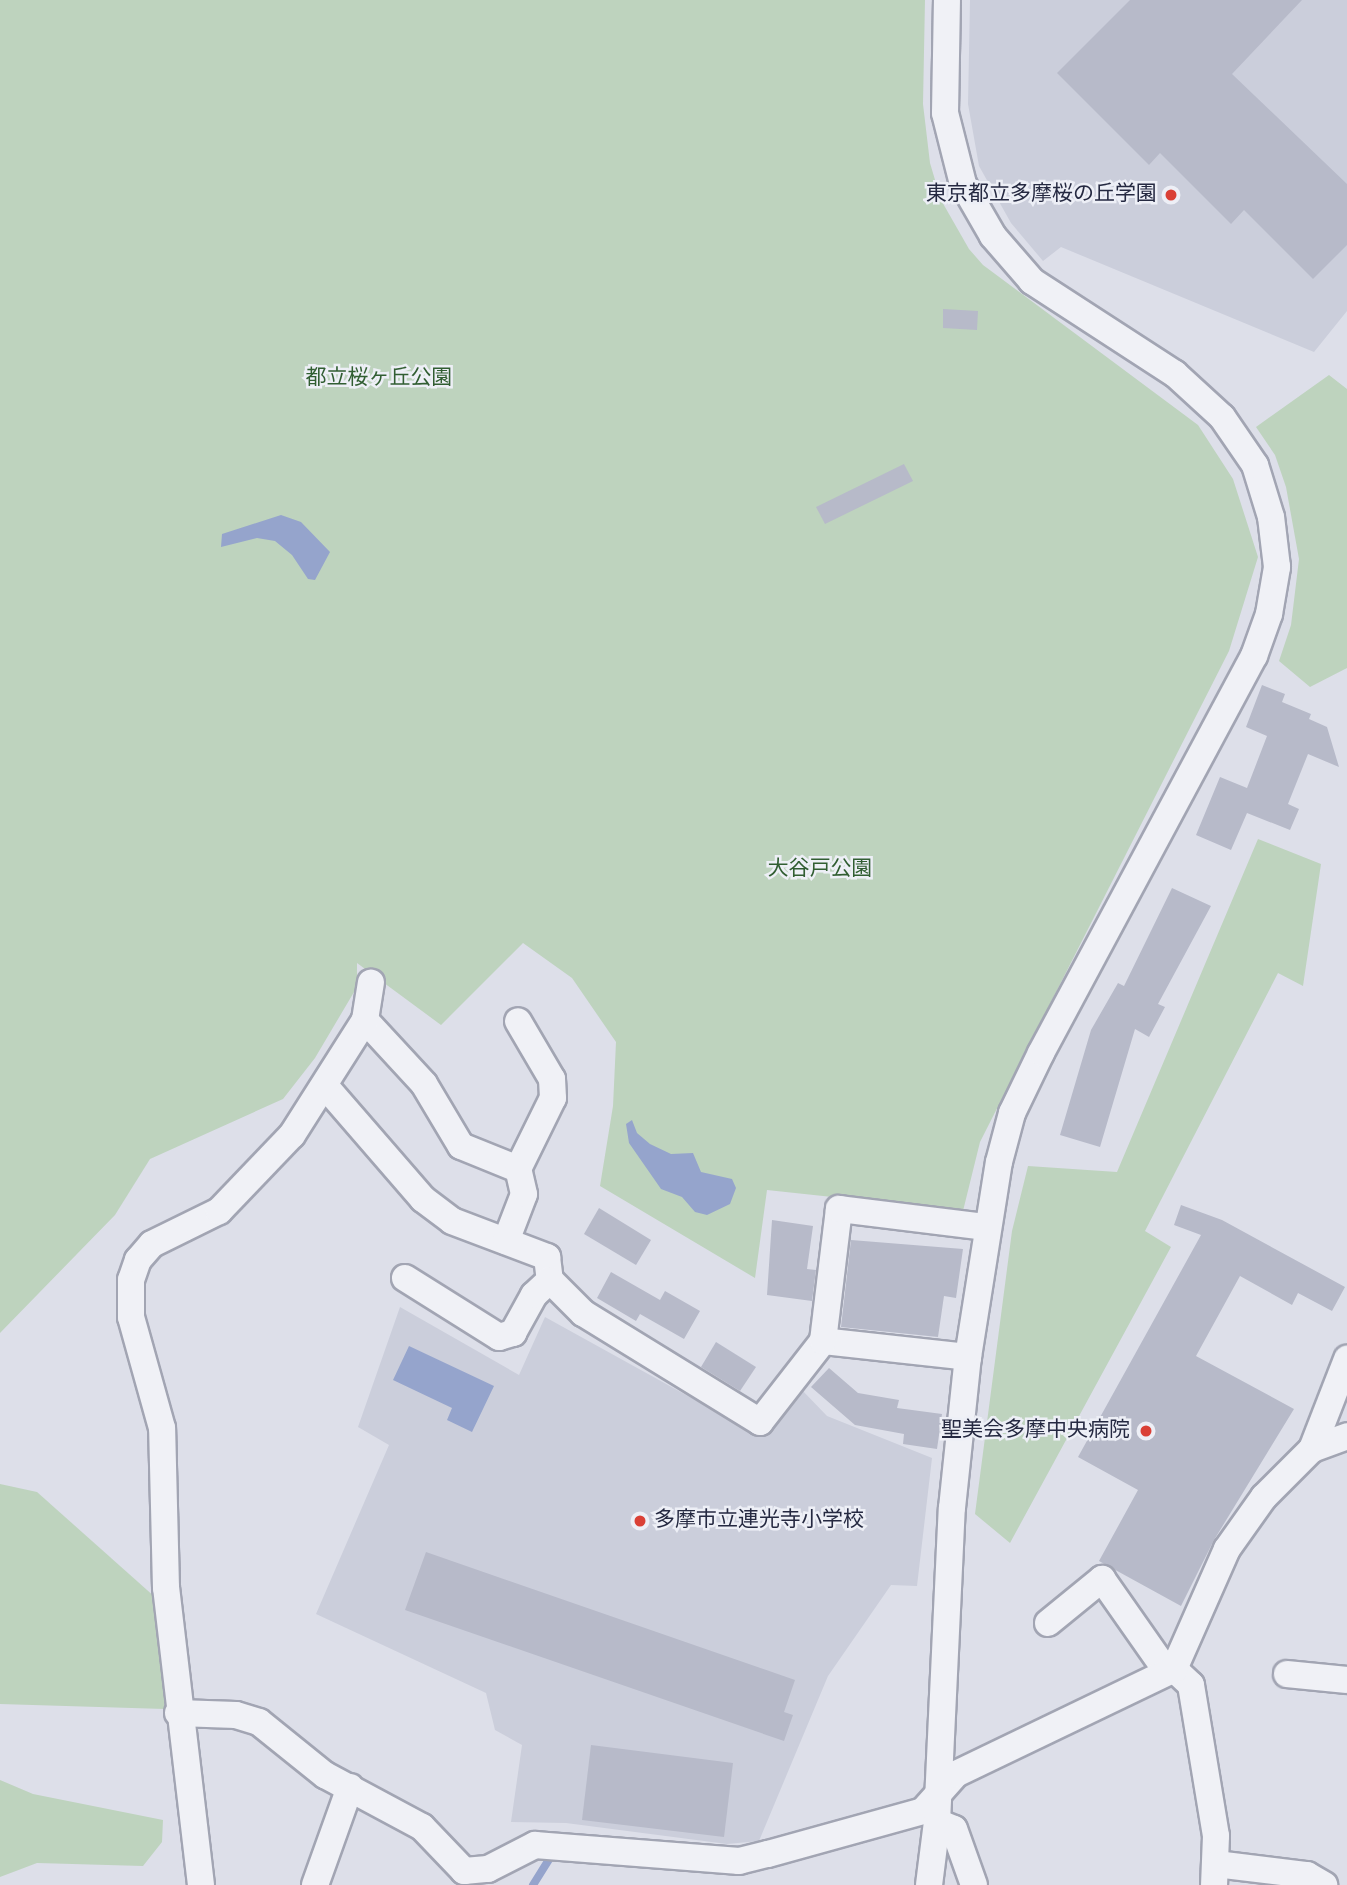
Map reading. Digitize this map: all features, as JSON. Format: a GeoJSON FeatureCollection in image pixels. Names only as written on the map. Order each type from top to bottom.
{"type":"FeatureCollection","features":[{"type":"Feature","properties":{"kind":"street"},"geometry":{"type":"LineString","coordinates":[[929,1885],[936,1810],[952,1508],[968,1357],[986,1227],[1012,1113],[1254,656],[1269,614],[1277,567],[1271,517],[1255,465],[1222,417],[1175,374],[1032,281],[993,236],[963,184],[946,113],[947,0]]}},
{"type":"Feature","properties":{"kind":"street"},"geometry":{"type":"LineString","coordinates":[[201,1885],[178,1713],[166,1588],[162,1429],[131,1317],[131,1280],[138,1260],[152,1244],[219,1211],[292,1135],[326,1087],[365,1020],[371,982]]}},
{"type":"Feature","properties":{"kind":"street"},"geometry":{"type":"LineString","coordinates":[[365,1020],[424,1084],[461,1146],[518,1169]]}},
{"type":"Feature","properties":{"kind":"street"},"geometry":{"type":"LineString","coordinates":[[506,1241],[524,1194],[518,1169],[554,1098],[552,1079],[518,1021]]}},
{"type":"Feature","properties":{"kind":"street"},"geometry":{"type":"LineString","coordinates":[[326,1087],[423,1199],[452,1221],[547,1257],[550,1280],[583,1313],[760,1422],[823,1341],[839,1209],[986,1227]]}},
{"type":"Feature","properties":{"kind":"street"},"geometry":{"type":"LineString","coordinates":[[405,1278],[499,1337],[513,1334],[534,1295],[550,1280]]}},
{"type":"Feature","properties":{"kind":"street"},"geometry":{"type":"LineString","coordinates":[[823,1341],[968,1357]]}},
{"type":"Feature","properties":{"kind":"street"},"geometry":{"type":"LineString","coordinates":[[936,1810],[956,1774],[1171,1671],[1227,1549],[1264,1497],[1312,1449],[1347,1359]]}},
{"type":"Feature","properties":{"kind":"street"},"geometry":{"type":"LineString","coordinates":[[1312,1449],[1347,1436]]}},
{"type":"Feature","properties":{"kind":"street"},"geometry":{"type":"LineString","coordinates":[[1048,1623],[1102,1579],[1171,1671],[1191,1685],[1216,1836],[1215,1875],[1307,1875],[1324,1885]]}},
{"type":"Feature","properties":{"kind":"street"},"geometry":{"type":"LineString","coordinates":[[1287,1674],[1347,1679]]}},
{"type":"Feature","properties":{"kind":"street"},"geometry":{"type":"LineString","coordinates":[[178,1713],[236,1715],[259,1722],[325,1774],[422,1827],[464,1871],[488,1869],[535,1845],[739,1861],[923,1811],[936,1810]]}},
{"type":"Feature","properties":{"kind":"street"},"geometry":{"type":"LineString","coordinates":[[315,1885],[350,1787]]}},
{"type":"Feature","properties":{"kind":"street"},"geometry":{"type":"LineString","coordinates":[[936,1810],[954,1829],[974,1885]]}},
{"type":"Feature","properties":{"kind":"shaded area","name":"東京都立多摩桜の丘学園"},"geometry":{"type":"Polygon","coordinates":[[[970,0],[1347,0],[1347,311],[1314,352],[1061,247],[1043,261],[1011,223],[979,166],[968,104],[970,0]]]}},
{"type":"Feature","properties":{"kind":"shaded area","name":"多摩市立連光寺小学校"},"geometry":{"type":"Polygon","coordinates":[[[400,1307],[519,1375],[545,1317],[762,1437],[800,1388],[827,1416],[932,1458],[917,1586],[891,1585],[828,1676],[759,1841],[727,1844],[566,1823],[511,1822],[522,1745],[495,1730],[486,1693],[316,1614],[389,1445],[358,1427],[400,1307]]]}},
{"type":"Feature","properties":{"kind":"green space"},"geometry":{"type":"Polygon","coordinates":[[[0,0],[925,0],[923,104],[930,163],[941,200],[969,249],[983,265],[1198,425],[1233,479],[1258,557],[1229,651],[980,1142],[963,1211],[767,1190],[755,1278],[600,1186],[613,1106],[616,1042],[572,978],[523,943],[441,1025],[357,963],[357,987],[315,1058],[283,1099],[150,1159],[115,1215],[0,1333],[0,0]]]}},
{"type":"Feature","properties":{"kind":"green space"},"geometry":{"type":"Polygon","coordinates":[[[1329,375],[1347,389],[1347,668],[1310,687],[1279,661],[1291,625],[1299,559],[1286,487],[1275,455],[1256,427],[1329,375]]]}},
{"type":"Feature","properties":{"kind":"green space"},"geometry":{"type":"Polygon","coordinates":[[[1258,839],[1321,864],[1303,986],[1278,973],[1145,1231],[1171,1247],[1010,1543],[975,1514],[1012,1231],[1028,1166],[1117,1172],[1258,839]]]}},
{"type":"Feature","properties":{"kind":"green space"},"geometry":{"type":"Polygon","coordinates":[[[0,1484],[37,1492],[156,1598],[165,1709],[0,1704],[0,1484]]]}},
{"type":"Feature","properties":{"kind":"green space"},"geometry":{"type":"Polygon","coordinates":[[[0,1780],[33,1794],[163,1820],[162,1842],[143,1866],[37,1863],[0,1877],[0,1780]]]}},
{"type":"Feature","properties":{"kind":"water"},"geometry":{"type":"Polygon","coordinates":[[[281,515],[301,522],[330,552],[315,580],[308,579],[292,555],[275,541],[257,538],[221,547],[222,534],[281,515]]]}},
{"type":"Feature","properties":{"kind":"water"},"geometry":{"type":"Polygon","coordinates":[[[632,1120],[637,1133],[650,1144],[671,1154],[693,1153],[701,1172],[732,1179],[736,1188],[730,1204],[707,1215],[695,1212],[682,1197],[661,1189],[629,1143],[626,1124],[632,1120]]]}},
{"type":"Feature","properties":{"kind":"water"},"geometry":{"type":"Polygon","coordinates":[[[409,1346],[494,1386],[472,1432],[447,1420],[452,1408],[393,1380],[409,1346]]]}},
{"type":"Feature","properties":{"kind":"building"},"geometry":{"type":"Polygon","coordinates":[[[1130,0],[1302,0],[1232,74],[1347,184],[1347,245],[1313,279],[1244,210],[1231,224],[1160,153],[1149,165],[1057,73],[1130,0]]]}},
{"type":"Feature","properties":{"kind":"building"},"geometry":{"type":"Polygon","coordinates":[[[943,309],[978,311],[977,330],[943,328],[943,309]]]}},
{"type":"Feature","properties":{"kind":"building"},"geometry":{"type":"Polygon","coordinates":[[[904,464],[913,481],[825,524],[816,507],[904,464]]]}},
{"type":"Feature","properties":{"kind":"building"},"geometry":{"type":"Polygon","coordinates":[[[1262,685],[1285,694],[1282,702],[1311,714],[1309,719],[1327,727],[1339,767],[1308,754],[1288,804],[1299,809],[1290,830],[1247,813],[1231,850],[1196,835],[1220,777],[1247,788],[1267,736],[1246,727],[1262,685]]]}},
{"type":"Feature","properties":{"kind":"building"},"geometry":{"type":"Polygon","coordinates":[[[1172,888],[1211,906],[1158,1004],[1165,1007],[1149,1037],[1135,1029],[1100,1147],[1060,1135],[1091,1030],[1118,983],[1124,986],[1172,888]]]}},
{"type":"Feature","properties":{"kind":"building","name":"聖美会多摩中央病院"},"geometry":{"type":"Polygon","coordinates":[[[1181,1205],[1222,1220],[1345,1287],[1332,1311],[1298,1293],[1292,1305],[1240,1276],[1196,1356],[1294,1409],[1214,1540],[1181,1606],[1099,1561],[1138,1490],[1078,1457],[1201,1235],[1174,1225],[1181,1205]]]}},
{"type":"Feature","properties":{"kind":"building"},"geometry":{"type":"Polygon","coordinates":[[[599,1208],[651,1240],[636,1265],[584,1234],[599,1208]]]}},
{"type":"Feature","properties":{"kind":"building"},"geometry":{"type":"Polygon","coordinates":[[[772,1220],[813,1226],[807,1269],[816,1270],[812,1301],[767,1295],[772,1220]]]}},
{"type":"Feature","properties":{"kind":"building"},"geometry":{"type":"Polygon","coordinates":[[[851,1240],[963,1249],[956,1298],[944,1296],[938,1337],[841,1327],[851,1240]]]}},
{"type":"Feature","properties":{"kind":"building"},"geometry":{"type":"Polygon","coordinates":[[[611,1272],[660,1300],[665,1291],[700,1311],[684,1339],[640,1314],[636,1321],[597,1298],[611,1272]]]}},
{"type":"Feature","properties":{"kind":"building"},"geometry":{"type":"Polygon","coordinates":[[[716,1342],[756,1367],[740,1391],[701,1367],[716,1342]]]}},
{"type":"Feature","properties":{"kind":"building"},"geometry":{"type":"Polygon","coordinates":[[[829,1368],[858,1393],[899,1400],[897,1408],[942,1414],[937,1449],[903,1444],[904,1434],[855,1425],[811,1387],[829,1368]]]}},
{"type":"Feature","properties":{"kind":"building"},"geometry":{"type":"Polygon","coordinates":[[[426,1552],[795,1680],[784,1712],[793,1715],[784,1741],[405,1610],[426,1552]]]}},
{"type":"Feature","properties":{"kind":"building"},"geometry":{"type":"Polygon","coordinates":[[[591,1745],[733,1763],[724,1837],[582,1820],[591,1745]]]}},
{"type":"Feature","properties":{"kind":"waterway"},"geometry":{"type":"LineString","coordinates":[[533,1885],[550,1858]]}},
{"type":"Feature","properties":{"kind":"place","name":"東京都立多摩桜の丘学園"},"geometry":{"type":"Point","coordinates":[1171,195]}},
{"type":"Feature","properties":{"kind":"place","name":"聖美会多摩中央病院"},"geometry":{"type":"Point","coordinates":[1146,1431]}},
{"type":"Feature","properties":{"kind":"place","name":"多摩市立連光寺小学校"},"geometry":{"type":"Point","coordinates":[640,1521]}},
{"type":"Feature","properties":{"kind":"park label","name":"都立桜ヶ丘公園"},"geometry":{"type":"Point","coordinates":[379,379]}},
{"type":"Feature","properties":{"kind":"park label","name":"大谷戸公園"},"geometry":{"type":"Point","coordinates":[820,870]}}]}
